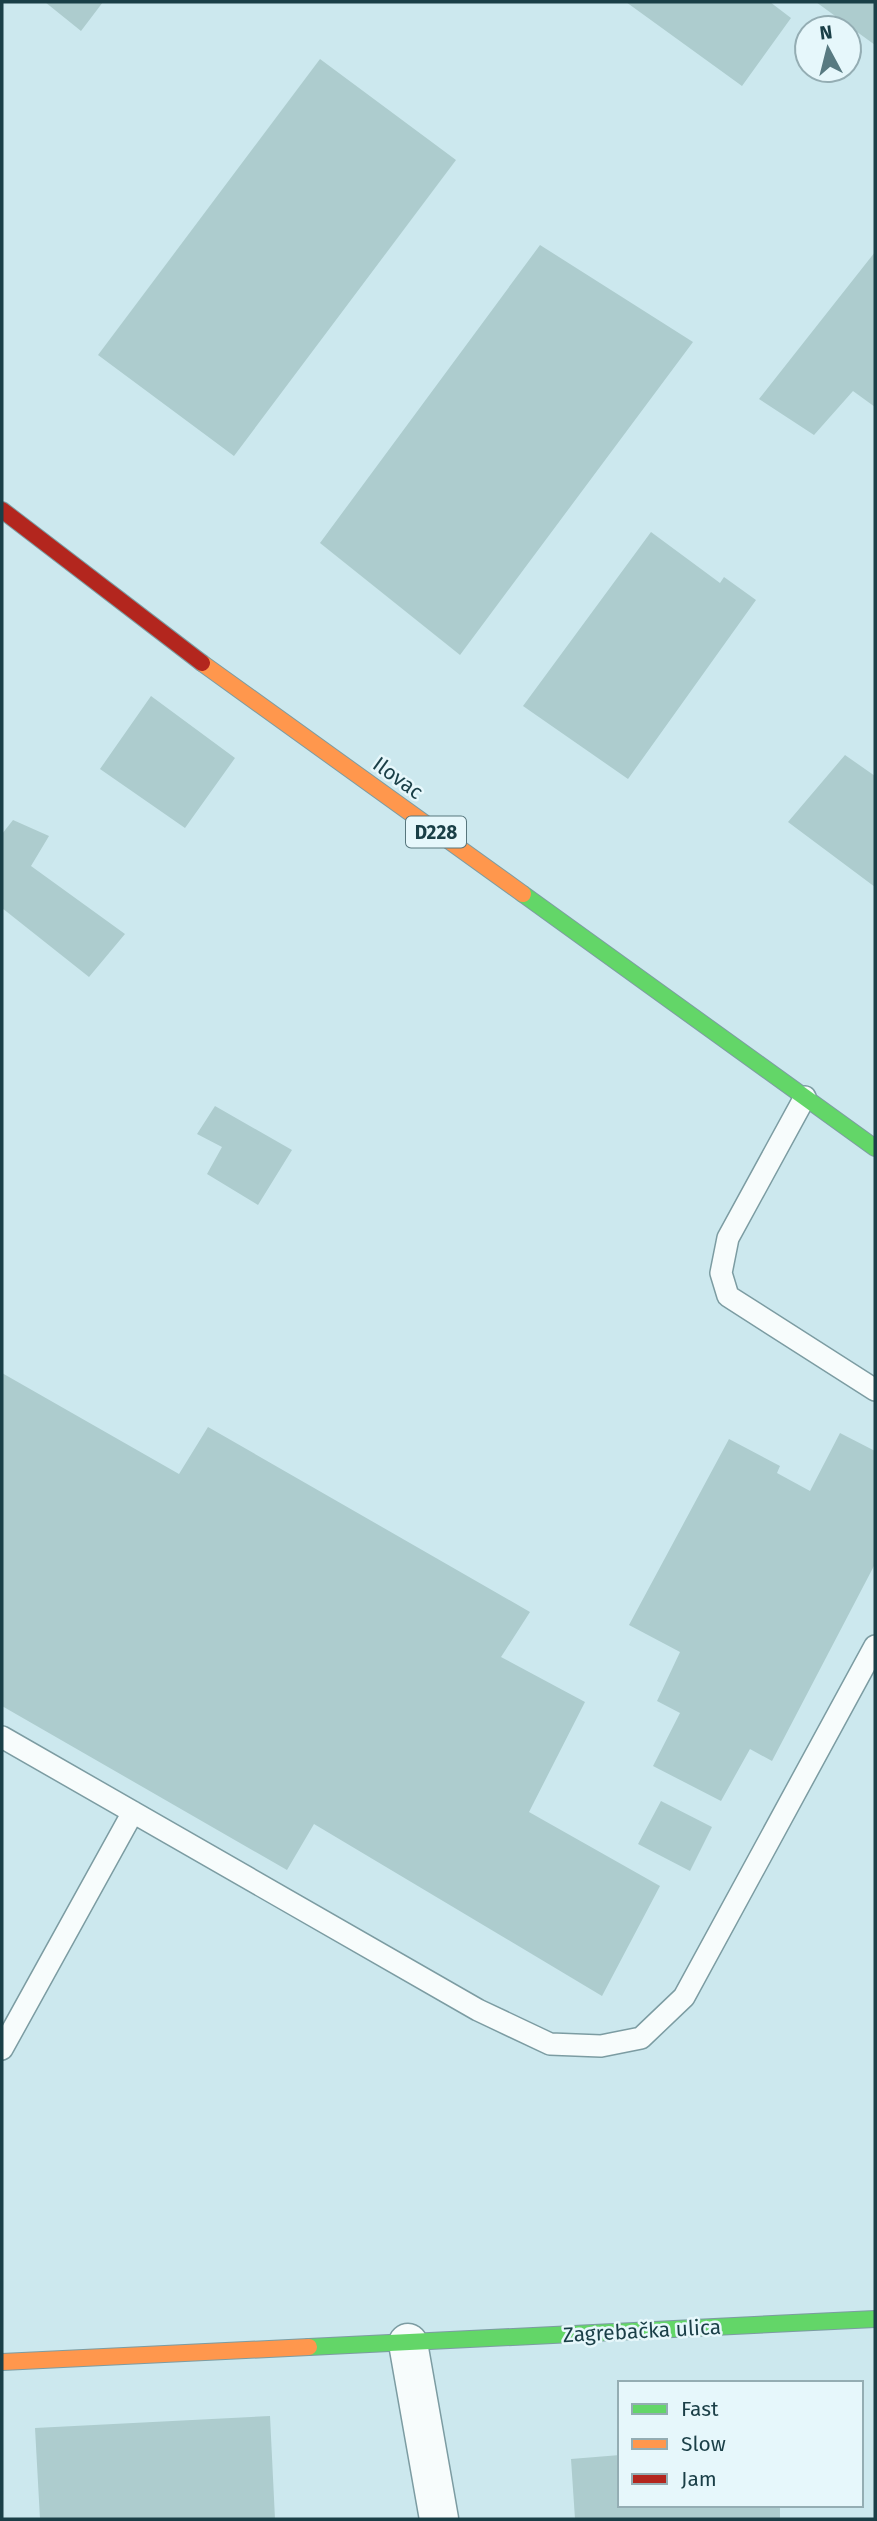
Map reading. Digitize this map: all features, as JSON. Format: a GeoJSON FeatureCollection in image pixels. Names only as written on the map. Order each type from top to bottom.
{"type":"FeatureCollection","features":[{"type":"Feature","properties":{"kind":"main road","name":"Ilovac"},"geometry":{"type":"LineString","coordinates":[[2,510],[210,669],[875,1148]]}},
{"type":"Feature","properties":{"kind":"main road","name":"Zagrebačka ulica"},"geometry":{"type":"LineString","coordinates":[[2,2362],[875,2319]]}},
{"type":"Feature","properties":{"kind":"street"},"geometry":{"type":"LineString","coordinates":[[408,2343],[439,2519]]}},
{"type":"Feature","properties":{"kind":"lane"},"geometry":{"type":"LineString","coordinates":[[805,1097],[728,1238],[722,1273],[728,1296],[875,1390]]}},
{"type":"Feature","properties":{"kind":"lane"},"geometry":{"type":"LineString","coordinates":[[2,1737],[478,2010],[550,2044],[601,2046],[641,2038],[684,1997],[875,1646]]}},
{"type":"Feature","properties":{"kind":"lane"},"geometry":{"type":"LineString","coordinates":[[2,2049],[133,1812]]}},
{"type":"Feature","properties":{"kind":"building"},"geometry":{"type":"Polygon","coordinates":[[[45,2],[103,2],[81,31],[45,2]]]}},
{"type":"Feature","properties":{"kind":"building"},"geometry":{"type":"Polygon","coordinates":[[[626,2],[770,2],[791,18],[742,86],[626,2]]]}},
{"type":"Feature","properties":{"kind":"building"},"geometry":{"type":"Polygon","coordinates":[[[816,2],[875,2],[875,45],[863,36],[863,14],[832,14],[816,2]]]}},
{"type":"Feature","properties":{"kind":"building"},"geometry":{"type":"Polygon","coordinates":[[[320,59],[456,160],[234,456],[98,355],[320,59]]]}},
{"type":"Feature","properties":{"kind":"building"},"geometry":{"type":"Polygon","coordinates":[[[540,245],[693,342],[460,655],[320,543],[540,245]]]}},
{"type":"Feature","properties":{"kind":"building"},"geometry":{"type":"Polygon","coordinates":[[[875,252],[875,407],[853,391],[814,435],[759,399],[875,252]]]}},
{"type":"Feature","properties":{"kind":"building"},"geometry":{"type":"Polygon","coordinates":[[[651,532],[720,583],[724,577],[756,600],[628,779],[523,706],[651,532]]]}},
{"type":"Feature","properties":{"kind":"building"},"geometry":{"type":"Polygon","coordinates":[[[151,696],[235,758],[185,828],[100,769],[151,696]]]}},
{"type":"Feature","properties":{"kind":"building"},"geometry":{"type":"Polygon","coordinates":[[[845,755],[875,776],[875,887],[788,822],[845,755]]]}},
{"type":"Feature","properties":{"kind":"building"},"geometry":{"type":"Polygon","coordinates":[[[13,820],[49,836],[31,866],[125,934],[89,977],[2,908],[2,834],[13,820]]]}},
{"type":"Feature","properties":{"kind":"building"},"geometry":{"type":"Polygon","coordinates":[[[215,1106],[292,1150],[258,1205],[207,1174],[222,1147],[197,1134],[215,1106]]]}},
{"type":"Feature","properties":{"kind":"building"},"geometry":{"type":"Polygon","coordinates":[[[2,1373],[179,1474],[208,1427],[530,1612],[501,1657],[585,1702],[529,1812],[660,1886],[602,1996],[314,1824],[287,1870],[2,1706],[2,1373]]]}},
{"type":"Feature","properties":{"kind":"building"},"geometry":{"type":"Polygon","coordinates":[[[840,1433],[875,1451],[875,1564],[772,1761],[750,1749],[721,1801],[653,1766],[680,1713],[657,1701],[680,1652],[629,1625],[729,1439],[780,1466],[777,1473],[810,1491],[840,1433]]]}},
{"type":"Feature","properties":{"kind":"building"},"geometry":{"type":"Polygon","coordinates":[[[661,1801],[712,1827],[690,1871],[638,1844],[661,1801]]]}},
{"type":"Feature","properties":{"kind":"building"},"geometry":{"type":"Polygon","coordinates":[[[270,2416],[275,2519],[40,2519],[35,2428],[270,2416]]]}},
{"type":"Feature","properties":{"kind":"building"},"geometry":{"type":"Polygon","coordinates":[[[618,2455],[618,2507],[780,2507],[780,2519],[575,2519],[571,2459],[618,2455]]]}},
{"type":"Feature","properties":{"kind":"traffic: fast"},"geometry":{"type":"LineString","coordinates":[[523,894],[875,1148]]}},
{"type":"Feature","properties":{"kind":"traffic: fast"},"geometry":{"type":"LineString","coordinates":[[309,2347],[875,2319]]}},
{"type":"Feature","properties":{"kind":"traffic: slow"},"geometry":{"type":"LineString","coordinates":[[202,663],[523,894]]}},
{"type":"Feature","properties":{"kind":"traffic: slow"},"geometry":{"type":"LineString","coordinates":[[2,2362],[309,2347]]}},
{"type":"Feature","properties":{"kind":"traffic: jam"},"geometry":{"type":"LineString","coordinates":[[2,510],[202,663]]}}]}
